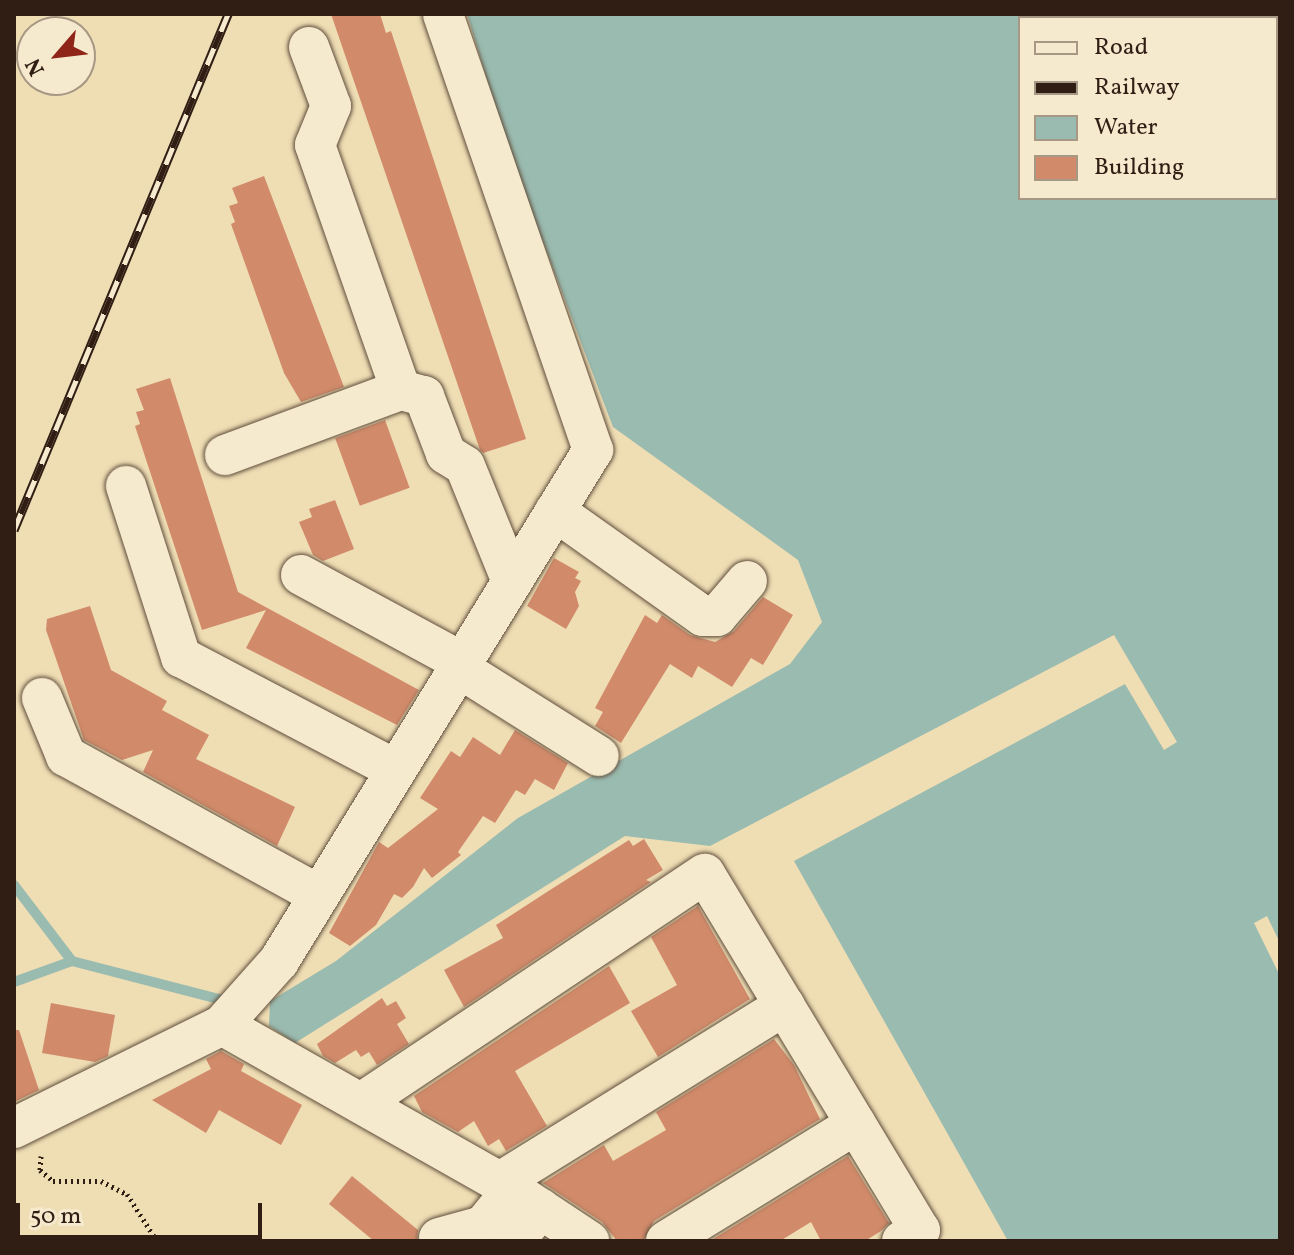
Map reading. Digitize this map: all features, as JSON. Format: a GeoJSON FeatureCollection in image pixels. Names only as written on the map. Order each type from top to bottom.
{"type":"FeatureCollection","features":[{"type":"Feature","properties":{"kind":"street"},"geometry":{"type":"LineString","coordinates":[[14,1128],[223,1024],[279,961],[593,450],[443,14]]}},
{"type":"Feature","properties":{"kind":"street"},"geometry":{"type":"LineString","coordinates":[[309,47],[331,106],[315,145],[401,390]]}},
{"type":"Feature","properties":{"kind":"street"},"geometry":{"type":"LineString","coordinates":[[225,455],[401,390],[424,396],[446,454],[465,466],[512,582]]}},
{"type":"Feature","properties":{"kind":"street"},"geometry":{"type":"LineString","coordinates":[[126,486],[181,657],[396,770]]}},
{"type":"Feature","properties":{"kind":"street"},"geometry":{"type":"LineString","coordinates":[[555,511],[703,616],[717,616],[747,581]]}},
{"type":"Feature","properties":{"kind":"street"},"geometry":{"type":"LineString","coordinates":[[301,575],[460,665],[599,756]]}},
{"type":"Feature","properties":{"kind":"street"},"geometry":{"type":"LineString","coordinates":[[42,698],[66,756],[319,895]]}},
{"type":"Feature","properties":{"kind":"street"},"geometry":{"type":"LineString","coordinates":[[361,1103],[705,874],[920,1230],[902,1241]]}},
{"type":"Feature","properties":{"kind":"street"},"geometry":{"type":"LineString","coordinates":[[439,1238],[483,1226],[518,1194],[785,1005]]}},
{"type":"Feature","properties":{"kind":"street"},"geometry":{"type":"LineString","coordinates":[[223,1024],[518,1194],[589,1241]]}},
{"type":"Feature","properties":{"kind":"street"},"geometry":{"type":"LineString","coordinates":[[666,1241],[856,1124]]}},
{"type":"Feature","properties":{"kind":"street"},"geometry":{"type":"LineString","coordinates":[[514,1241],[518,1194]]}},
{"type":"Feature","properties":{"kind":"path"},"geometry":{"type":"LineString","coordinates":[[49,1149],[38,1158],[40,1170],[53,1181],[113,1185],[127,1194],[157,1241]]}},
{"type":"Feature","properties":{"kind":"water"},"geometry":{"type":"Polygon","coordinates":[[[467,14],[1280,14],[1280,943],[1267,916],[1254,923],[1280,976],[1280,1241],[1008,1241],[794,861],[1125,684],[1164,750],[1177,742],[1114,635],[710,846],[625,836],[295,1043],[269,1026],[270,1001],[336,961],[518,818],[790,664],[822,622],[798,560],[613,427],[510,155],[467,14]]]}},
{"type":"Feature","properties":{"kind":"building"},"geometry":{"type":"Polygon","coordinates":[[[331,14],[380,14],[386,33],[391,31],[526,439],[483,453],[480,450],[331,14]]]}},
{"type":"Feature","properties":{"kind":"building"},"geometry":{"type":"Polygon","coordinates":[[[264,176],[344,387],[301,402],[284,373],[231,224],[235,222],[229,206],[238,203],[232,188],[264,176]]]}},
{"type":"Feature","properties":{"kind":"building"},"geometry":{"type":"Polygon","coordinates":[[[170,378],[238,592],[419,690],[397,725],[246,648],[266,610],[202,630],[135,426],[140,424],[136,412],[144,410],[136,389],[170,378]]]}},
{"type":"Feature","properties":{"kind":"building"},"geometry":{"type":"Polygon","coordinates":[[[385,420],[410,488],[360,506],[335,438],[385,420]]]}},
{"type":"Feature","properties":{"kind":"building"},"geometry":{"type":"Polygon","coordinates":[[[335,500],[354,549],[323,561],[313,555],[299,522],[312,517],[309,509],[335,500]]]}},
{"type":"Feature","properties":{"kind":"building"},"geometry":{"type":"Polygon","coordinates":[[[554,558],[579,572],[575,578],[581,581],[575,592],[579,606],[566,629],[527,606],[554,558]]]}},
{"type":"Feature","properties":{"kind":"building"},"geometry":{"type":"Polygon","coordinates":[[[763,597],[793,615],[763,665],[751,658],[732,687],[698,666],[692,678],[670,664],[621,743],[595,726],[603,712],[595,708],[645,615],[657,623],[662,615],[690,635],[715,642],[734,631],[763,597]]]}},
{"type":"Feature","properties":{"kind":"building"},"geometry":{"type":"Polygon","coordinates":[[[90,606],[111,670],[167,701],[162,710],[209,735],[196,759],[295,807],[277,846],[143,772],[153,750],[122,760],[84,740],[46,630],[47,619],[90,606]]]}},
{"type":"Feature","properties":{"kind":"building"},"geometry":{"type":"Polygon","coordinates":[[[515,730],[568,763],[554,790],[535,779],[525,795],[516,790],[495,823],[483,816],[458,852],[461,855],[432,878],[424,868],[413,887],[402,898],[394,894],[376,925],[350,946],[329,933],[379,842],[388,848],[438,809],[420,798],[451,751],[460,757],[473,737],[500,755],[515,730]]]}},
{"type":"Feature","properties":{"kind":"building"},"geometry":{"type":"Polygon","coordinates":[[[644,839],[663,870],[646,880],[651,882],[464,1007],[444,970],[503,938],[496,925],[629,840],[633,846],[644,839]]]}},
{"type":"Feature","properties":{"kind":"building"},"geometry":{"type":"Polygon","coordinates":[[[698,906],[750,999],[658,1057],[631,1011],[677,985],[651,937],[698,906]]]}},
{"type":"Feature","properties":{"kind":"building"},"geometry":{"type":"Polygon","coordinates":[[[609,966],[630,1003],[515,1071],[547,1126],[506,1151],[499,1139],[488,1146],[474,1121],[458,1132],[422,1112],[414,1096],[609,966]]]}},
{"type":"Feature","properties":{"kind":"building"},"geometry":{"type":"Polygon","coordinates":[[[382,998],[387,1006],[396,1001],[406,1018],[397,1024],[409,1044],[377,1065],[369,1052],[361,1057],[356,1050],[335,1063],[323,1056],[317,1044],[382,998]]]}},
{"type":"Feature","properties":{"kind":"building"},"geometry":{"type":"Polygon","coordinates":[[[51,1003],[115,1015],[108,1056],[95,1062],[42,1053],[51,1003]]]}},
{"type":"Feature","properties":{"kind":"building"},"geometry":{"type":"Polygon","coordinates":[[[14,1030],[19,1030],[39,1090],[14,1102],[14,1030]]]}},
{"type":"Feature","properties":{"kind":"building"},"geometry":{"type":"Polygon","coordinates":[[[774,1039],[794,1065],[820,1119],[654,1221],[643,1241],[617,1241],[602,1222],[543,1183],[604,1145],[613,1161],[666,1130],[656,1112],[774,1039]]]}},
{"type":"Feature","properties":{"kind":"building"},"geometry":{"type":"Polygon","coordinates":[[[221,1051],[244,1064],[241,1071],[302,1105],[281,1145],[219,1110],[206,1133],[152,1100],[211,1069],[206,1059],[221,1051]]]}},
{"type":"Feature","properties":{"kind":"building"},"geometry":{"type":"Polygon","coordinates":[[[848,1156],[889,1223],[865,1241],[821,1241],[811,1222],[780,1241],[710,1241],[848,1156]]]}},
{"type":"Feature","properties":{"kind":"building"},"geometry":{"type":"Polygon","coordinates":[[[352,1176],[418,1230],[417,1241],[374,1241],[329,1204],[352,1176]]]}},
{"type":"Feature","properties":{"kind":"waterway"},"geometry":{"type":"LineString","coordinates":[[14,885],[72,961]]}},
{"type":"Feature","properties":{"kind":"waterway"},"geometry":{"type":"LineString","coordinates":[[14,982],[72,961],[231,1002]]}},
{"type":"Feature","properties":{"kind":"railway"},"geometry":{"type":"LineString","coordinates":[[14,530],[228,14]]}}]}
